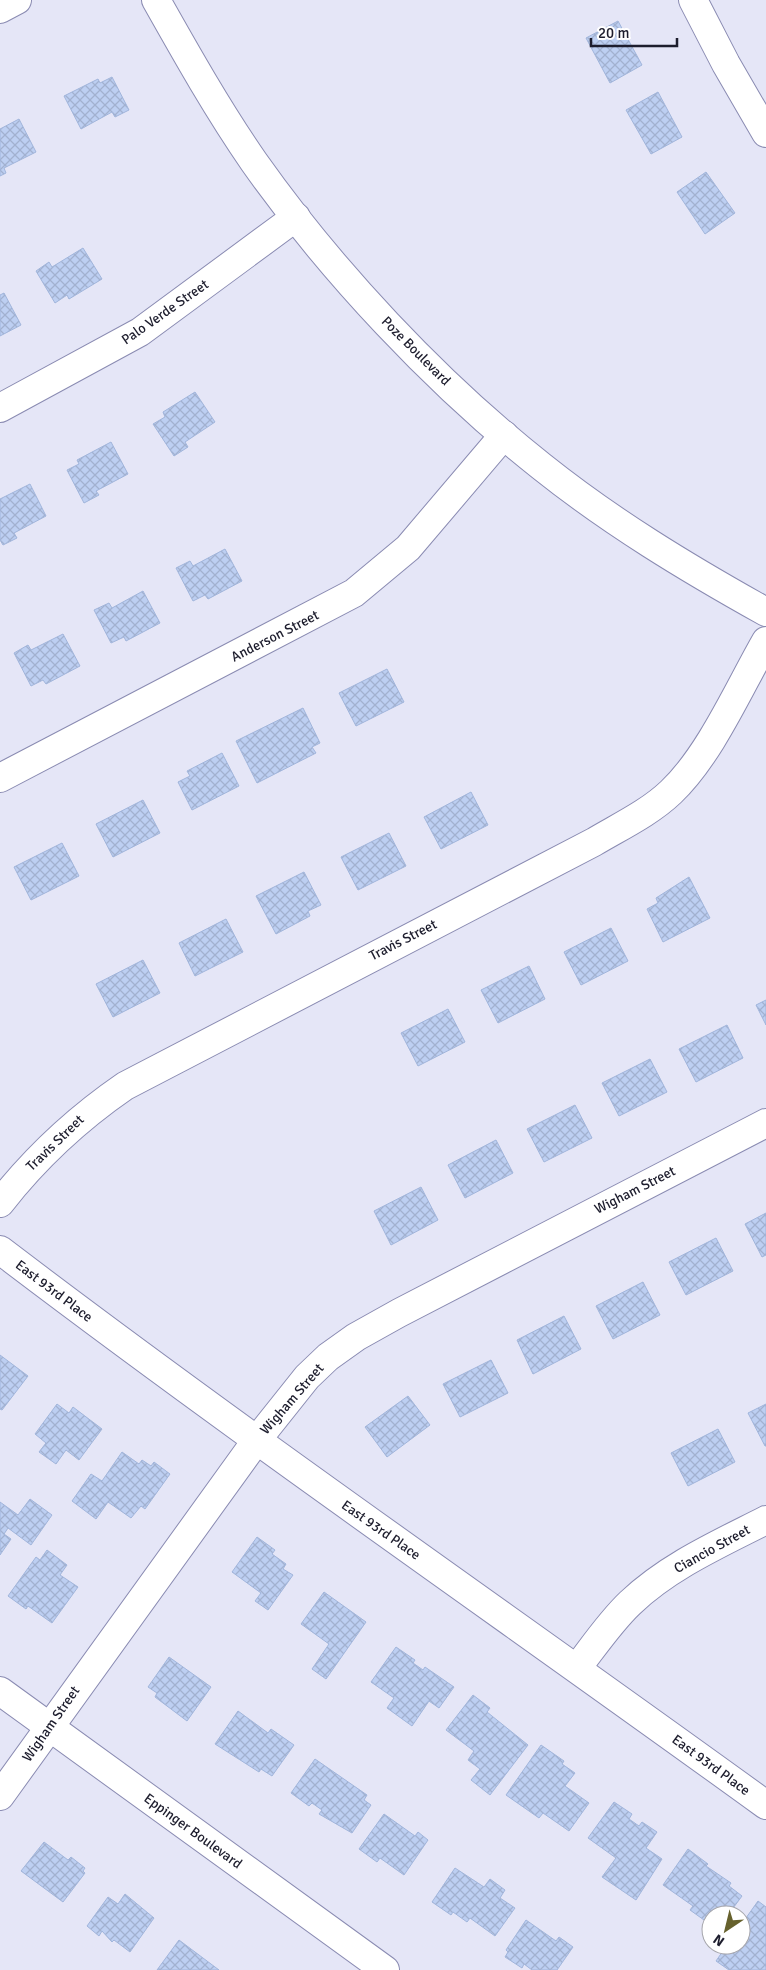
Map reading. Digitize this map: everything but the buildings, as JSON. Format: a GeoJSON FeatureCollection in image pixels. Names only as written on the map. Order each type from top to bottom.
{"type":"FeatureCollection","features":[{"type":"Feature","properties":{"kind":"street"},"geometry":{"type":"LineString","coordinates":[[0,9],[17,0]]}},
{"type":"Feature","properties":{"kind":"street","name":"Poze Boulevard"},"geometry":{"type":"LineString","coordinates":[[156,0],[201,80],[254,162],[296,217],[352,284],[405,341],[504,435],[541,466],[607,515],[690,570],[766,612]]}},
{"type":"Feature","properties":{"kind":"street"},"geometry":{"type":"LineString","coordinates":[[693,0],[726,64],[766,133]]}},
{"type":"Feature","properties":{"kind":"street","name":"Palo Verde Street"},"geometry":{"type":"LineString","coordinates":[[0,408],[140,332],[296,217]]}},
{"type":"Feature","properties":{"kind":"street","name":"Anderson Street"},"geometry":{"type":"LineString","coordinates":[[0,778],[354,593],[408,548],[504,435]]}},
{"type":"Feature","properties":{"kind":"street","name":"Travis Street"},"geometry":{"type":"LineString","coordinates":[[0,1202],[20,1177],[84,1115],[125,1086],[594,842],[653,807],[670,793],[690,770],[711,739],[766,641]]}},
{"type":"Feature","properties":{"kind":"street","name":"Wigham Street"},"geometry":{"type":"LineString","coordinates":[[0,1796],[48,1726],[256,1441],[307,1377],[328,1357],[356,1337],[399,1313],[766,1122]]}},
{"type":"Feature","properties":{"kind":"street","name":"East 93rd Place"},"geometry":{"type":"LineString","coordinates":[[0,1250],[256,1441],[577,1668],[766,1805]]}},
{"type":"Feature","properties":{"kind":"street","name":"Ciancio Street"},"geometry":{"type":"LineString","coordinates":[[577,1668],[631,1602],[662,1577],[686,1560],[766,1520]]}},
{"type":"Feature","properties":{"kind":"street","name":"Eppinger Boulevard"},"geometry":{"type":"LineString","coordinates":[[0,1691],[385,1970]]}}]}
